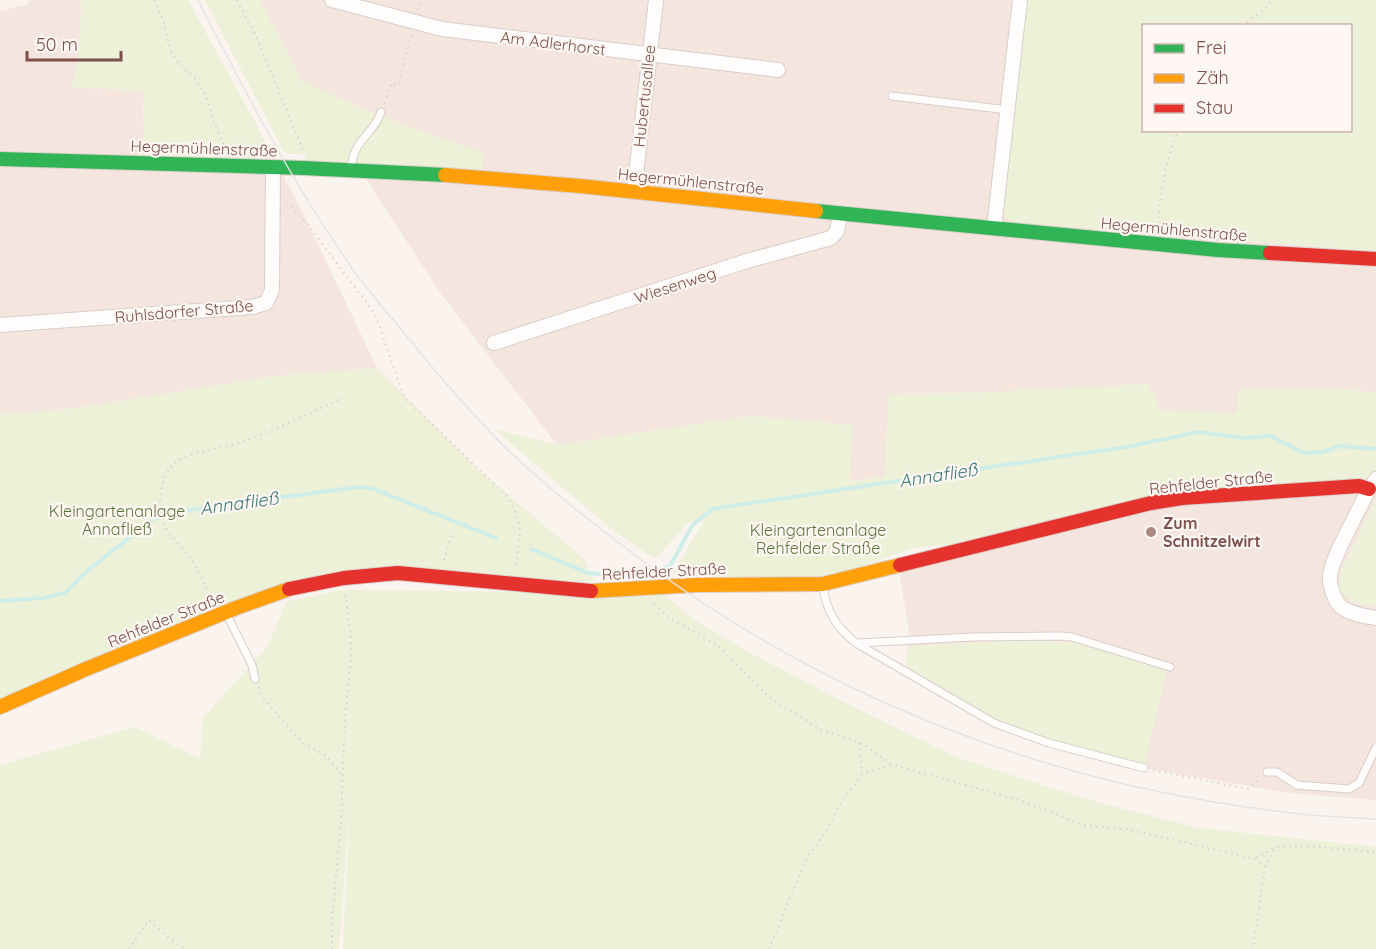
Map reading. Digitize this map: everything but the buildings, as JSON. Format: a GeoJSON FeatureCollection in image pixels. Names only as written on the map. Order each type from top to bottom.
{"type":"FeatureCollection","features":[{"type":"Feature","properties":{"kind":"street","name":"Am Adlerhorst"},"geometry":{"type":"LineString","coordinates":[[332,0],[442,29],[778,70]]}},
{"type":"Feature","properties":{"kind":"street","name":"Hubertusallee"},"geometry":{"type":"LineString","coordinates":[[634,192],[656,0]]}},
{"type":"Feature","properties":{"kind":"street"},"geometry":{"type":"LineString","coordinates":[[994,228],[1020,0]]}},
{"type":"Feature","properties":{"kind":"street","name":"Hegermühlenstraße"},"geometry":{"type":"LineString","coordinates":[[0,159],[433,174],[1158,245],[1376,259]]}},
{"type":"Feature","properties":{"kind":"street","name":"Ruhlsdorfer Straße"},"geometry":{"type":"LineString","coordinates":[[0,325],[252,307],[266,303],[272,290],[273,167]]}},
{"type":"Feature","properties":{"kind":"street","name":"Wiesenweg"},"geometry":{"type":"LineString","coordinates":[[494,343],[747,261],[831,238],[837,231],[840,214]]}},
{"type":"Feature","properties":{"kind":"street"},"geometry":{"type":"LineString","coordinates":[[1373,484],[1336,558],[1330,576],[1332,590],[1339,605],[1354,613],[1376,618]]}},
{"type":"Feature","properties":{"kind":"street","name":"Rehfelder Straße"},"geometry":{"type":"LineString","coordinates":[[0,707],[92,666],[276,593],[343,579],[396,572],[592,591],[696,585],[822,584],[1151,503],[1182,498],[1373,484]]}},
{"type":"Feature","properties":{"kind":"lane"},"geometry":{"type":"LineString","coordinates":[[892,96],[1008,110]]}},
{"type":"Feature","properties":{"kind":"lane"},"geometry":{"type":"LineString","coordinates":[[351,170],[355,148],[381,112]]}},
{"type":"Feature","properties":{"kind":"lane"},"geometry":{"type":"LineString","coordinates":[[822,584],[825,603],[842,632],[856,643],[994,723],[1049,743],[1144,768]]}},
{"type":"Feature","properties":{"kind":"lane"},"geometry":{"type":"LineString","coordinates":[[226,613],[252,665],[255,679]]}},
{"type":"Feature","properties":{"kind":"lane"},"geometry":{"type":"LineString","coordinates":[[856,643],[972,637],[1060,636],[1072,637],[1170,666]]}},
{"type":"Feature","properties":{"kind":"lane"},"geometry":{"type":"LineString","coordinates":[[1267,772],[1277,772],[1297,785],[1349,789],[1359,783],[1376,748]]}},
{"type":"Feature","properties":{"kind":"path"},"geometry":{"type":"LineString","coordinates":[[154,0],[164,23],[170,50],[178,63],[194,77],[206,96],[214,122],[233,166]]}},
{"type":"Feature","properties":{"kind":"path"},"geometry":{"type":"LineString","coordinates":[[237,0],[256,36],[302,147],[304,168]]}},
{"type":"Feature","properties":{"kind":"path"},"geometry":{"type":"LineString","coordinates":[[381,112],[392,83],[398,85],[420,0]]}},
{"type":"Feature","properties":{"kind":"path"},"geometry":{"type":"LineString","coordinates":[[1245,24],[1268,8],[1271,0]]}},
{"type":"Feature","properties":{"kind":"path"},"geometry":{"type":"LineString","coordinates":[[1158,245],[1158,211],[1178,132]]}},
{"type":"Feature","properties":{"kind":"path"},"geometry":{"type":"LineString","coordinates":[[287,202],[309,226],[375,314],[404,397],[507,496],[519,515],[521,527],[514,584]]}},
{"type":"Feature","properties":{"kind":"path"},"geometry":{"type":"LineString","coordinates":[[214,604],[192,559],[163,522],[160,510],[161,493],[167,474],[175,463],[189,456],[262,434],[343,398]]}},
{"type":"Feature","properties":{"kind":"path"},"geometry":{"type":"LineString","coordinates":[[332,949],[332,919],[341,823],[351,648],[343,579]]}},
{"type":"Feature","properties":{"kind":"path"},"geometry":{"type":"LineString","coordinates":[[645,589],[654,604],[672,620],[717,645],[768,696],[821,730],[859,743],[893,765],[1020,800],[1083,825],[1132,830],[1255,859],[1265,867]]}},
{"type":"Feature","properties":{"kind":"path"},"geometry":{"type":"LineString","coordinates":[[255,679],[264,699],[303,743],[325,755],[342,775]]}},
{"type":"Feature","properties":{"kind":"path"},"geometry":{"type":"LineString","coordinates":[[859,743],[862,774]]}},
{"type":"Feature","properties":{"kind":"path"},"geometry":{"type":"LineString","coordinates":[[769,949],[807,857],[827,830],[840,804],[862,774],[893,765]]}},
{"type":"Feature","properties":{"kind":"path"},"geometry":{"type":"LineString","coordinates":[[1144,768],[1248,789],[1267,772]]}},
{"type":"Feature","properties":{"kind":"path"},"geometry":{"type":"LineString","coordinates":[[1255,859],[1276,847],[1307,846],[1376,852]]}},
{"type":"Feature","properties":{"kind":"path"},"geometry":{"type":"LineString","coordinates":[[1253,949],[1265,867],[1276,847]]}},
{"type":"Feature","properties":{"kind":"path"},"geometry":{"type":"LineString","coordinates":[[129,949],[149,920],[185,949]]}},
{"type":"Feature","properties":{"kind":"shaded area"},"geometry":{"type":"Polygon","coordinates":[[[30,0],[80,0],[82,6],[78,57],[73,88],[143,90],[144,157],[251,158],[268,146],[302,211],[377,368],[275,376],[77,408],[0,415],[0,11],[27,5],[30,0]]]}},
{"type":"Feature","properties":{"kind":"shaded area"},"geometry":{"type":"Polygon","coordinates":[[[260,0],[1028,0],[1002,208],[1175,236],[1376,251],[1376,392],[1240,388],[1238,413],[1161,410],[967,393],[889,394],[885,477],[848,481],[853,425],[751,416],[557,445],[441,294],[302,81],[260,0]]]}},
{"type":"Feature","properties":{"kind":"shaded area"},"geometry":{"type":"Polygon","coordinates":[[[1359,494],[1376,495],[1376,499],[1340,574],[1340,591],[1351,601],[1376,607],[1376,800],[1289,793],[1144,768],[1077,642],[1008,641],[908,646],[909,630],[899,571],[1156,507],[1359,494]]]}},
{"type":"Feature","properties":{"kind":"green space"},"geometry":{"type":"Polygon","coordinates":[[[80,0],[188,0],[268,146],[251,158],[144,157],[143,90],[72,88],[78,57],[82,6],[80,0]]]}},
{"type":"Feature","properties":{"kind":"green space"},"geometry":{"type":"Polygon","coordinates":[[[205,0],[260,0],[302,81],[373,113],[483,153],[482,171],[306,161],[305,154],[284,152],[205,0]]]}},
{"type":"Feature","properties":{"kind":"green space"},"geometry":{"type":"Polygon","coordinates":[[[1028,0],[1376,0],[1376,251],[1012,222],[1007,219],[1002,208],[1028,0]]]}},
{"type":"Feature","properties":{"kind":"green space","name":"Kleingartenanlage Annafließ"},"geometry":{"type":"Polygon","coordinates":[[[377,368],[480,471],[584,559],[594,582],[366,569],[0,698],[0,415],[77,408],[275,376],[377,368]]]}},
{"type":"Feature","properties":{"kind":"green space","name":"Kleingartenanlage Rehfelder Straße"},"geometry":{"type":"Polygon","coordinates":[[[1148,384],[1161,410],[1237,413],[1239,388],[1376,392],[1376,495],[1275,499],[1276,479],[1167,493],[953,544],[914,548],[828,578],[684,576],[674,571],[705,519],[688,523],[655,559],[615,532],[494,429],[557,445],[751,416],[853,425],[849,481],[885,477],[889,394],[967,393],[1148,384]]]}},
{"type":"Feature","properties":{"kind":"green space"},"geometry":{"type":"Polygon","coordinates":[[[1376,499],[1376,607],[1348,599],[1340,590],[1339,583],[1340,574],[1376,499]]]}},
{"type":"Feature","properties":{"kind":"green space"},"geometry":{"type":"Polygon","coordinates":[[[340,590],[662,593],[696,621],[754,655],[958,758],[1100,803],[1199,828],[1376,847],[1376,949],[343,949],[351,786],[339,949],[0,949],[0,765],[135,727],[200,759],[203,718],[268,646],[286,602],[340,590]]]}},
{"type":"Feature","properties":{"kind":"green space"},"geometry":{"type":"Polygon","coordinates":[[[1008,641],[1077,642],[1167,670],[1144,768],[994,723],[905,672],[908,646],[1008,641]]]}},
{"type":"Feature","properties":{"kind":"waterway","name":"Annafließ"},"geometry":{"type":"LineString","coordinates":[[531,549],[588,573],[634,577],[670,566],[692,526],[712,509],[1132,446],[1198,432],[1246,438],[1271,436],[1304,453],[1323,452],[1340,446],[1376,449]]}},
{"type":"Feature","properties":{"kind":"waterway","name":"Annafließ"},"geometry":{"type":"LineString","coordinates":[[0,601],[43,598],[65,593],[81,576],[153,519],[195,509],[358,487],[371,488],[496,538]]}},
{"type":"Feature","properties":{"kind":"tram line"},"geometry":{"type":"LineString","coordinates":[[198,0],[288,167],[328,232],[374,297],[447,385],[509,451],[581,514],[687,592],[766,642],[848,686],[932,723],[1019,754],[1108,780],[1200,800],[1303,814],[1376,819]]}},
{"type":"Feature","properties":{"kind":"traffic: fast"},"geometry":{"type":"LineString","coordinates":[[0,159],[304,168],[445,175]]}},
{"type":"Feature","properties":{"kind":"traffic: fast"},"geometry":{"type":"LineString","coordinates":[[816,211],[1218,250],[1270,253]]}},
{"type":"Feature","properties":{"kind":"traffic: slow"},"geometry":{"type":"LineString","coordinates":[[445,175],[580,186],[816,211]]}},
{"type":"Feature","properties":{"kind":"traffic: slow"},"geometry":{"type":"LineString","coordinates":[[591,591],[696,585],[823,584],[900,565]]}},
{"type":"Feature","properties":{"kind":"traffic: slow"},"geometry":{"type":"LineString","coordinates":[[0,707],[86,669],[289,589]]}},
{"type":"Feature","properties":{"kind":"traffic: jam"},"geometry":{"type":"LineString","coordinates":[[1270,253],[1376,259]]}},
{"type":"Feature","properties":{"kind":"traffic: jam"},"geometry":{"type":"LineString","coordinates":[[900,565],[1151,503],[1182,498],[1359,486],[1369,489]]}},
{"type":"Feature","properties":{"kind":"traffic: jam"},"geometry":{"type":"LineString","coordinates":[[289,589],[344,578],[398,573],[591,591]]}},
{"type":"Feature","properties":{"kind":"place","name":"Zum Schnitzelwirt"},"geometry":{"type":"Point","coordinates":[1151,532]}}]}
